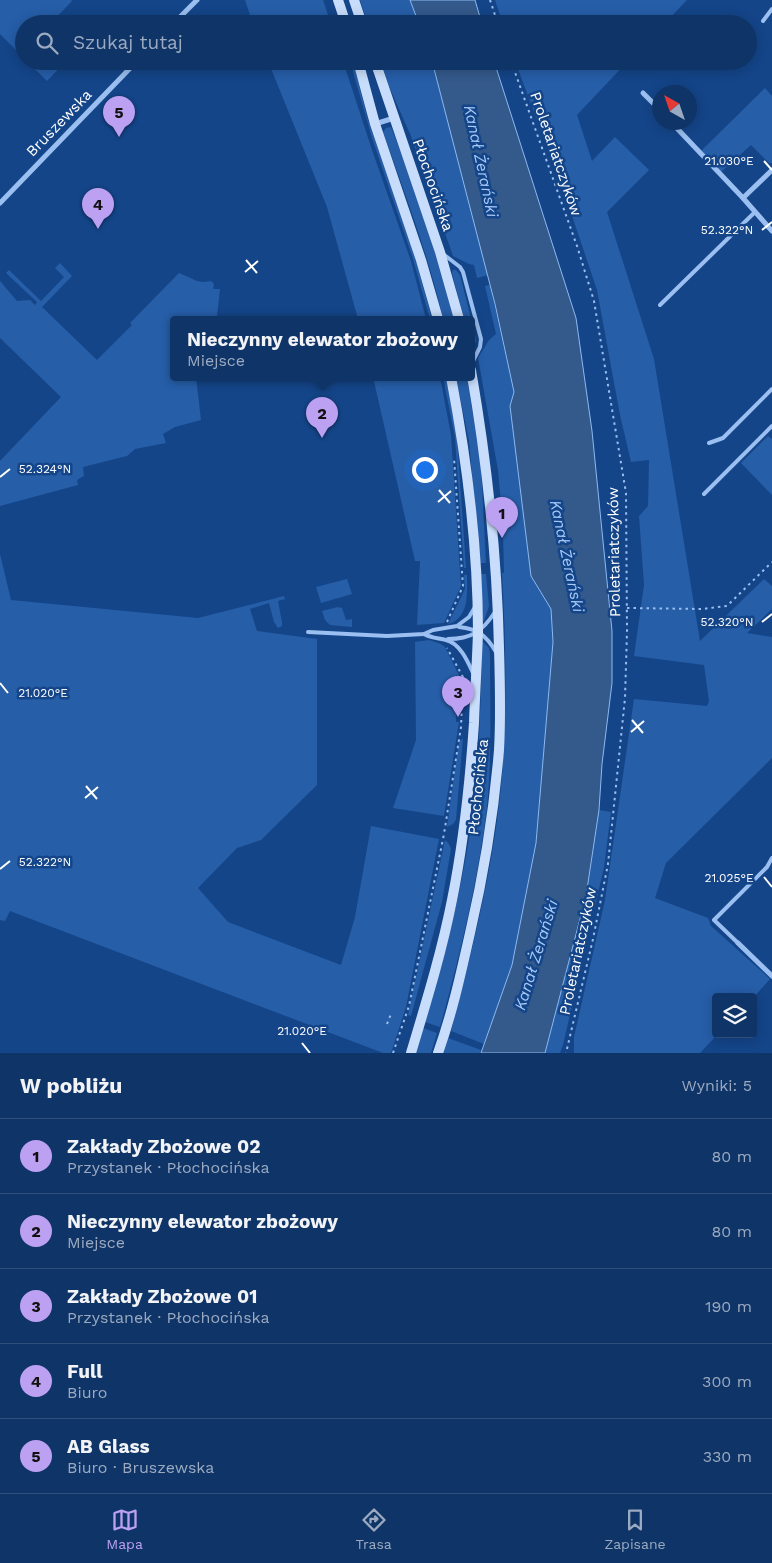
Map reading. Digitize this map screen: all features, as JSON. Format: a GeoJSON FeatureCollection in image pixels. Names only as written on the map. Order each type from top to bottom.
{"type":"FeatureCollection","features":[{"type":"Feature","properties":{"kind":"main road"},"geometry":{"type":"LineString","coordinates":[[338,0],[343,15]]}},
{"type":"Feature","properties":{"kind":"main road"},"geometry":{"type":"LineString","coordinates":[[354,0],[359,15]]}},
{"type":"Feature","properties":{"kind":"main road"},"geometry":{"type":"LineString","coordinates":[[361,70],[437,316]]}},
{"type":"Feature","properties":{"kind":"main road","name":"Płochocińska"},"geometry":{"type":"LineString","coordinates":[[377,70],[440,252],[458,316]]}},
{"type":"Feature","properties":{"kind":"main road","name":"Płochocińska"},"geometry":{"type":"LineString","coordinates":[[410,1053],[440,951],[452,900],[462,846],[471,775],[478,632],[477,604],[471,504],[452,381]]}},
{"type":"Feature","properties":{"kind":"main road","name":"Płochocińska"},"geometry":{"type":"LineString","coordinates":[[438,1053],[462,967],[477,902],[488,839],[499,749],[498,607],[486,466],[473,381]]}},
{"type":"Feature","properties":{"kind":"street"},"geometry":{"type":"LineString","coordinates":[[182,15],[197,0]]}},
{"type":"Feature","properties":{"kind":"street","name":"Bruszewska"},"geometry":{"type":"LineString","coordinates":[[0,203],[128,70]]}},
{"type":"Feature","properties":{"kind":"street"},"geometry":{"type":"LineString","coordinates":[[643,93],[652,102]]}},
{"type":"Feature","properties":{"kind":"street"},"geometry":{"type":"LineString","coordinates":[[376,124],[394,118]]}},
{"type":"Feature","properties":{"kind":"street"},"geometry":{"type":"LineString","coordinates":[[679,130],[772,231]]}},
{"type":"Feature","properties":{"kind":"street"},"geometry":{"type":"LineString","coordinates":[[743,198],[772,170]]}},
{"type":"Feature","properties":{"kind":"street"},"geometry":{"type":"LineString","coordinates":[[738,943],[771,972]]}},
{"type":"Feature","properties":{"kind":"lane"},"geometry":{"type":"LineString","coordinates":[[763,21],[772,9]]}},
{"type":"Feature","properties":{"kind":"lane"},"geometry":{"type":"LineString","coordinates":[[660,305],[755,212]]}},
{"type":"Feature","properties":{"kind":"lane"},"geometry":{"type":"LineString","coordinates":[[440,252],[460,267],[463,272],[475,316]]}},
{"type":"Feature","properties":{"kind":"lane"},"geometry":{"type":"LineString","coordinates":[[475,317],[481,339],[480,347],[475,356]]}},
{"type":"Feature","properties":{"kind":"lane"},"geometry":{"type":"LineString","coordinates":[[710,443],[723,438],[772,389]]}},
{"type":"Feature","properties":{"kind":"lane"},"geometry":{"type":"LineString","coordinates":[[704,494],[772,426]]}},
{"type":"Feature","properties":{"kind":"lane"},"geometry":{"type":"LineString","coordinates":[[457,626],[469,617],[477,604]]}},
{"type":"Feature","properties":{"kind":"lane"},"geometry":{"type":"LineString","coordinates":[[424,634],[432,638],[446,640],[463,639],[478,632],[488,623],[498,607]]}},
{"type":"Feature","properties":{"kind":"lane"},"geometry":{"type":"LineString","coordinates":[[308,632],[387,636],[424,634],[433,630],[457,626],[478,632],[490,641],[499,658]]}},
{"type":"Feature","properties":{"kind":"lane"},"geometry":{"type":"LineString","coordinates":[[446,640],[450,641],[463,654],[476,678]]}},
{"type":"Feature","properties":{"kind":"lane"},"geometry":{"type":"LineString","coordinates":[[738,943],[714,920],[767,867],[772,858]]}},
{"type":"Feature","properties":{"kind":"path"},"geometry":{"type":"LineString","coordinates":[[490,0],[495,15]]}},
{"type":"Feature","properties":{"kind":"path","name":"Proletariatczyków"},"geometry":{"type":"LineString","coordinates":[[514,70],[577,246],[594,301],[626,493],[627,608],[625,698],[608,864],[593,939],[566,1053]]}},
{"type":"Feature","properties":{"kind":"path"},"geometry":{"type":"LineString","coordinates":[[446,624],[463,586],[454,453]]}},
{"type":"Feature","properties":{"kind":"path"},"geometry":{"type":"LineString","coordinates":[[627,608],[702,609],[727,606],[772,562]]}},
{"type":"Feature","properties":{"kind":"path"},"geometry":{"type":"LineString","coordinates":[[393,1053],[411,996],[444,834],[461,727],[463,677],[446,646]]}},
{"type":"Feature","properties":{"kind":"path"},"geometry":{"type":"LineString","coordinates":[[387,1024],[391,1014]]}},
{"type":"Feature","properties":{"kind":"shaded area"},"geometry":{"type":"Polygon","coordinates":[[[0,0],[72,1],[59,15],[15,15],[15,49],[0,34],[0,0]]]}},
{"type":"Feature","properties":{"kind":"shaded area"},"geometry":{"type":"Polygon","coordinates":[[[245,0],[323,0],[328,15],[250,15],[245,0]]]}},
{"type":"Feature","properties":{"kind":"shaded area"},"geometry":{"type":"Polygon","coordinates":[[[360,0],[410,0],[416,15],[365,15],[360,0]]]}},
{"type":"Feature","properties":{"kind":"shaded area"},"geometry":{"type":"Polygon","coordinates":[[[495,0],[687,0],[673,15],[500,15],[495,0]]]}},
{"type":"Feature","properties":{"kind":"shaded area"},"geometry":{"type":"Polygon","coordinates":[[[36,70],[57,70],[47,81],[36,70]]]}},
{"type":"Feature","properties":{"kind":"shaded area"},"geometry":{"type":"Polygon","coordinates":[[[272,70],[346,70],[411,261],[425,316],[357,316],[327,207],[272,70]]]}},
{"type":"Feature","properties":{"kind":"shaded area"},"geometry":{"type":"Polygon","coordinates":[[[353,70],[355,70],[368,120],[414,253],[431,316],[429,316],[412,256],[372,138],[353,70]]]}},
{"type":"Feature","properties":{"kind":"shaded area"},"geometry":{"type":"Polygon","coordinates":[[[384,70],[434,70],[488,275],[477,278],[474,265],[453,256],[411,136],[384,70]]]}},
{"type":"Feature","properties":{"kind":"shaded area"},"geometry":{"type":"Polygon","coordinates":[[[518,70],[620,70],[577,115],[592,161],[615,137],[649,170],[607,212],[654,359],[700,641],[764,579],[772,586],[772,609],[747,633],[772,637],[772,758],[666,863],[655,898],[708,918],[711,926],[770,979],[757,994],[712,993],[712,1038],[714,1038],[700,1053],[574,1053],[574,1037],[605,900],[634,699],[707,706],[709,701],[704,665],[634,656],[644,585],[639,516],[648,506],[649,460],[631,462],[620,415],[597,290],[565,195],[518,70]]]}},
{"type":"Feature","properties":{"kind":"shaded area"},"geometry":{"type":"Polygon","coordinates":[[[765,88],[772,96],[772,163],[769,163],[751,145],[721,172],[701,151],[765,88]]]}},
{"type":"Feature","properties":{"kind":"shaded area"},"geometry":{"type":"Polygon","coordinates":[[[391,127],[404,160],[432,242],[453,316],[442,316],[424,248],[383,132],[386,128],[391,127]]]}},
{"type":"Feature","properties":{"kind":"shaded area"},"geometry":{"type":"Polygon","coordinates":[[[60,263],[72,276],[42,307],[97,360],[179,273],[197,281],[211,281],[214,284],[213,289],[220,289],[217,316],[170,316],[170,381],[196,381],[201,420],[175,427],[163,434],[166,443],[135,449],[127,456],[83,467],[84,476],[77,480],[78,485],[0,506],[0,461],[61,397],[0,338],[0,281],[17,301],[30,300],[35,305],[37,302],[6,273],[9,270],[41,301],[64,277],[55,268],[60,263]]]}},
{"type":"Feature","properties":{"kind":"shaded area"},"geometry":{"type":"Polygon","coordinates":[[[453,270],[456,270],[460,275],[470,316],[463,316],[452,273],[453,270]]]}},
{"type":"Feature","properties":{"kind":"shaded area"},"geometry":{"type":"Polygon","coordinates":[[[490,285],[514,392],[510,406],[531,576],[551,609],[553,642],[536,843],[512,965],[484,1044],[451,1031],[489,872],[499,808],[504,750],[503,533],[501,532],[498,470],[478,358],[489,340],[496,334],[485,286],[490,285]]]}},
{"type":"Feature","properties":{"kind":"shaded area"},"geometry":{"type":"Polygon","coordinates":[[[374,381],[441,381],[451,435],[461,586],[444,623],[417,625],[420,561],[415,561],[374,381]]]}},
{"type":"Feature","properties":{"kind":"shaded area"},"geometry":{"type":"Polygon","coordinates":[[[444,381],[447,381],[457,437],[466,568],[464,568],[455,438],[444,381]]]}},
{"type":"Feature","properties":{"kind":"shaded area"},"geometry":{"type":"Polygon","coordinates":[[[457,381],[468,381],[481,466],[486,563],[480,563],[469,441],[457,381]]]}},
{"type":"Feature","properties":{"kind":"shaded area"},"geometry":{"type":"Polygon","coordinates":[[[768,436],[772,439],[772,495],[741,463],[768,436]]]}},
{"type":"Feature","properties":{"kind":"shaded area"},"geometry":{"type":"Polygon","coordinates":[[[0,554],[11,600],[198,618],[284,596],[285,599],[278,601],[282,626],[278,628],[274,622],[269,603],[250,609],[257,631],[317,639],[317,785],[261,840],[237,848],[198,888],[228,922],[341,965],[355,917],[371,826],[439,839],[406,1007],[391,1053],[383,1053],[10,911],[5,921],[0,920],[0,554]]]}},
{"type":"Feature","properties":{"kind":"shaded area"},"geometry":{"type":"Polygon","coordinates":[[[480,574],[486,574],[489,606],[484,621],[481,620],[480,574]]]}},
{"type":"Feature","properties":{"kind":"shaded area"},"geometry":{"type":"Polygon","coordinates":[[[464,575],[467,575],[467,589],[464,611],[455,621],[448,624],[465,589],[464,575]]]}},
{"type":"Feature","properties":{"kind":"shaded area"},"geometry":{"type":"Polygon","coordinates":[[[347,579],[352,594],[321,603],[316,587],[347,579]]]}},
{"type":"Feature","properties":{"kind":"shaded area"},"geometry":{"type":"Polygon","coordinates":[[[338,607],[342,608],[346,620],[352,619],[352,627],[330,625],[325,620],[322,611],[338,607]]]}},
{"type":"Feature","properties":{"kind":"shaded area"},"geometry":{"type":"Polygon","coordinates":[[[429,640],[445,647],[460,677],[459,713],[456,713],[456,722],[459,722],[444,816],[393,808],[416,740],[415,642],[429,640]]]}},
{"type":"Feature","properties":{"kind":"shaded area"},"geometry":{"type":"Polygon","coordinates":[[[482,641],[489,648],[490,654],[490,750],[487,807],[468,918],[440,1027],[425,1022],[451,928],[470,832],[476,785],[482,641]]]}},
{"type":"Feature","properties":{"kind":"shaded area"},"geometry":{"type":"Polygon","coordinates":[[[463,738],[456,820],[447,827],[459,742],[463,738]]]}},
{"type":"Feature","properties":{"kind":"shaded area"},"geometry":{"type":"Polygon","coordinates":[[[599,810],[611,812],[604,867],[563,1045],[560,1053],[545,1053],[586,896],[599,810]]]}},
{"type":"Feature","properties":{"kind":"shaded area"},"geometry":{"type":"Polygon","coordinates":[[[445,840],[451,849],[442,902],[411,1016],[408,1015],[445,840]]]}},
{"type":"Feature","properties":{"kind":"shaded area"},"geometry":{"type":"Polygon","coordinates":[[[423,1028],[437,1033],[431,1053],[416,1053],[423,1028]]]}},
{"type":"Feature","properties":{"kind":"shaded area"},"geometry":{"type":"Polygon","coordinates":[[[448,1038],[481,1050],[480,1053],[443,1053],[448,1038]]]}},
{"type":"Feature","properties":{"kind":"water"},"geometry":{"type":"Polygon","coordinates":[[[410,0],[475,0],[479,15],[416,15],[410,0]]]}},
{"type":"Feature","properties":{"kind":"water","name":"Kanał Żerański"},"geometry":{"type":"Polygon","coordinates":[[[434,70],[497,70],[576,318],[592,431],[612,631],[612,683],[602,764],[599,810],[586,896],[545,1053],[481,1053],[512,965],[536,843],[553,642],[551,609],[531,576],[510,406],[514,392],[495,304],[434,70]]]}},
{"type":"Feature","properties":{"kind":"place","name":"AB Glass"},"geometry":{"type":"Point","coordinates":[119,137]}},
{"type":"Feature","properties":{"kind":"place","name":"Full"},"geometry":{"type":"Point","coordinates":[98,229]}},
{"type":"Feature","properties":{"kind":"place","name":"Nieczynny elewator zbożowy"},"geometry":{"type":"Point","coordinates":[322,438]}},
{"type":"Feature","properties":{"kind":"place","name":"Zakłady Zbożowe 02"},"geometry":{"type":"Point","coordinates":[502,538]}},
{"type":"Feature","properties":{"kind":"place","name":"Zakłady Zbożowe 01"},"geometry":{"type":"Point","coordinates":[458,717]}}]}
